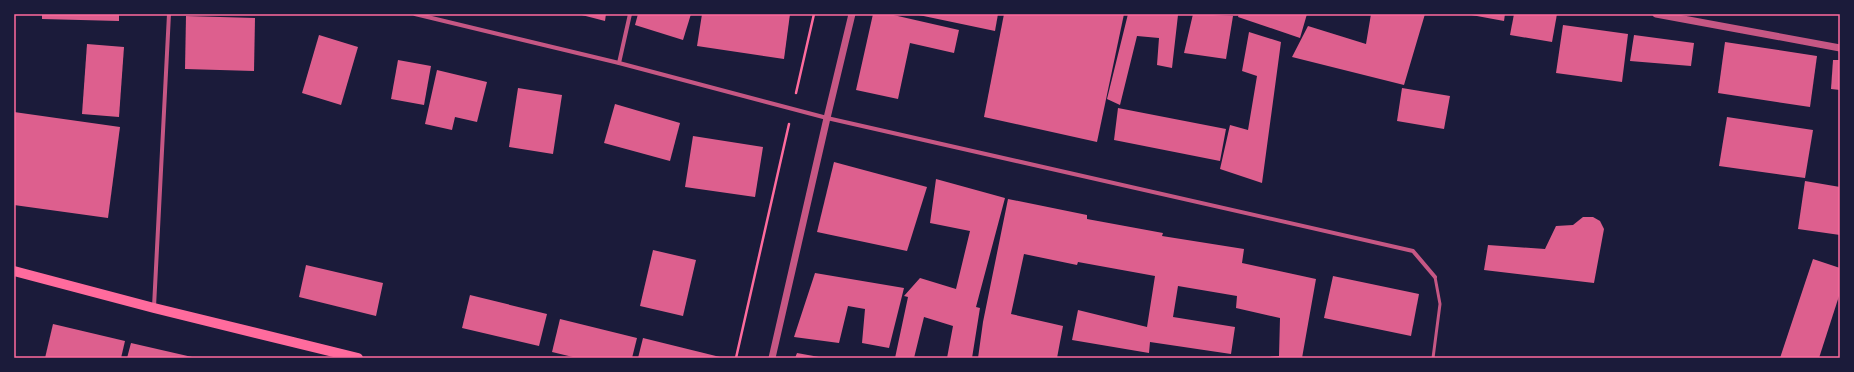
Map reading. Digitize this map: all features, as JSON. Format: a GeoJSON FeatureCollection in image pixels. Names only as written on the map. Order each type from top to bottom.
{"type":"FeatureCollection","features":[{"type":"Feature","properties":{"kind":"main road"},"geometry":{"type":"LineString","coordinates":[[14,271],[154,308],[358,358]]}},
{"type":"Feature","properties":{"kind":"street"},"geometry":{"type":"LineString","coordinates":[[154,308],[169,14]]}},
{"type":"Feature","properties":{"kind":"street"},"geometry":{"type":"LineString","coordinates":[[415,14],[619,63],[827,118],[1413,251],[1435,277]]}},
{"type":"Feature","properties":{"kind":"street"},"geometry":{"type":"LineString","coordinates":[[619,63],[630,14]]}},
{"type":"Feature","properties":{"kind":"street"},"geometry":{"type":"LineString","coordinates":[[772,358],[852,14]]}},
{"type":"Feature","properties":{"kind":"street"},"geometry":{"type":"LineString","coordinates":[[1656,14],[1840,48]]}},
{"type":"Feature","properties":{"kind":"lane"},"geometry":{"type":"LineString","coordinates":[[1433,358],[1440,304],[1435,277]]}},
{"type":"Feature","properties":{"kind":"path"},"geometry":{"type":"LineString","coordinates":[[736,358],[814,14]]}},
{"type":"Feature","properties":{"kind":"building"},"geometry":{"type":"Polygon","coordinates":[[[42,14],[119,14],[119,21],[42,19],[42,14]]]}},
{"type":"Feature","properties":{"kind":"building"},"geometry":{"type":"Polygon","coordinates":[[[578,14],[606,14],[605,21],[578,14]]]}},
{"type":"Feature","properties":{"kind":"building"},"geometry":{"type":"Polygon","coordinates":[[[638,14],[691,14],[683,40],[635,25],[638,14]]]}},
{"type":"Feature","properties":{"kind":"building"},"geometry":{"type":"Polygon","coordinates":[[[702,14],[790,14],[784,59],[697,46],[702,14]]]}},
{"type":"Feature","properties":{"kind":"building"},"geometry":{"type":"Polygon","coordinates":[[[873,14],[889,14],[959,30],[954,53],[910,43],[898,99],[856,90],[873,14]]]}},
{"type":"Feature","properties":{"kind":"building"},"geometry":{"type":"Polygon","coordinates":[[[914,14],[998,14],[995,31],[914,14]]]}},
{"type":"Feature","properties":{"kind":"building"},"geometry":{"type":"Polygon","coordinates":[[[1004,14],[1124,14],[1097,142],[984,117],[1004,14]]]}},
{"type":"Feature","properties":{"kind":"building"},"geometry":{"type":"Polygon","coordinates":[[[1128,14],[1178,15],[1172,68],[1157,65],[1159,38],[1137,36],[1120,105],[1107,99],[1128,14]]]}},
{"type":"Feature","properties":{"kind":"building"},"geometry":{"type":"Polygon","coordinates":[[[1193,14],[1233,16],[1226,59],[1184,53],[1193,14]]]}},
{"type":"Feature","properties":{"kind":"building"},"geometry":{"type":"Polygon","coordinates":[[[1239,14],[1307,14],[1300,38],[1238,17],[1239,14]]]}},
{"type":"Feature","properties":{"kind":"building"},"geometry":{"type":"Polygon","coordinates":[[[1371,14],[1425,14],[1404,85],[1292,57],[1308,26],[1366,44],[1371,14]]]}},
{"type":"Feature","properties":{"kind":"building"},"geometry":{"type":"Polygon","coordinates":[[[1466,14],[1505,14],[1504,21],[1466,14]]]}},
{"type":"Feature","properties":{"kind":"building"},"geometry":{"type":"Polygon","coordinates":[[[1514,14],[1557,14],[1552,42],[1510,35],[1514,14]]]}},
{"type":"Feature","properties":{"kind":"building"},"geometry":{"type":"Polygon","coordinates":[[[186,16],[255,18],[254,71],[185,69],[186,16]]]}},
{"type":"Feature","properties":{"kind":"building"},"geometry":{"type":"Polygon","coordinates":[[[1563,25],[1628,34],[1622,82],[1556,73],[1563,25]]]}},
{"type":"Feature","properties":{"kind":"building"},"geometry":{"type":"Polygon","coordinates":[[[1249,32],[1281,42],[1262,183],[1220,169],[1230,125],[1248,130],[1257,76],[1242,71],[1249,32]]]}},
{"type":"Feature","properties":{"kind":"building"},"geometry":{"type":"Polygon","coordinates":[[[319,35],[358,47],[341,105],[302,93],[319,35]]]}},
{"type":"Feature","properties":{"kind":"building"},"geometry":{"type":"Polygon","coordinates":[[[1634,35],[1694,43],[1691,66],[1630,61],[1634,35]]]}},
{"type":"Feature","properties":{"kind":"building"},"geometry":{"type":"Polygon","coordinates":[[[1725,42],[1817,56],[1810,107],[1718,93],[1725,42]]]}},
{"type":"Feature","properties":{"kind":"building"},"geometry":{"type":"Polygon","coordinates":[[[87,44],[124,47],[119,117],[82,114],[87,44]]]}},
{"type":"Feature","properties":{"kind":"building"},"geometry":{"type":"Polygon","coordinates":[[[398,60],[431,66],[424,105],[391,99],[398,60]]]}},
{"type":"Feature","properties":{"kind":"building"},"geometry":{"type":"Polygon","coordinates":[[[1833,60],[1840,60],[1840,90],[1831,89],[1833,60]]]}},
{"type":"Feature","properties":{"kind":"building"},"geometry":{"type":"Polygon","coordinates":[[[437,70],[487,82],[477,122],[455,117],[452,130],[425,124],[437,70]]]}},
{"type":"Feature","properties":{"kind":"building"},"geometry":{"type":"Polygon","coordinates":[[[518,88],[562,95],[553,154],[509,147],[518,88]]]}},
{"type":"Feature","properties":{"kind":"building"},"geometry":{"type":"Polygon","coordinates":[[[1402,88],[1450,96],[1444,129],[1397,121],[1402,88]]]}},
{"type":"Feature","properties":{"kind":"building"},"geometry":{"type":"Polygon","coordinates":[[[615,104],[680,123],[670,161],[604,143],[615,104]]]}},
{"type":"Feature","properties":{"kind":"building"},"geometry":{"type":"Polygon","coordinates":[[[1118,108],[1226,129],[1220,161],[1114,140],[1118,108]]]}},
{"type":"Feature","properties":{"kind":"building"},"geometry":{"type":"Polygon","coordinates":[[[14,112],[120,127],[108,218],[14,205],[14,112]]]}},
{"type":"Feature","properties":{"kind":"building"},"geometry":{"type":"Polygon","coordinates":[[[1727,117],[1813,130],[1805,178],[1719,166],[1727,117]]]}},
{"type":"Feature","properties":{"kind":"building"},"geometry":{"type":"Polygon","coordinates":[[[693,136],[763,147],[755,197],[685,187],[693,136]]]}},
{"type":"Feature","properties":{"kind":"building"},"geometry":{"type":"Polygon","coordinates":[[[834,162],[927,187],[907,251],[817,232],[834,162]]]}},
{"type":"Feature","properties":{"kind":"building"},"geometry":{"type":"Polygon","coordinates":[[[936,179],[1005,198],[976,307],[980,308],[972,358],[947,358],[953,326],[924,317],[914,358],[895,358],[908,297],[904,296],[920,278],[956,289],[970,231],[930,223],[936,179]]]}},
{"type":"Feature","properties":{"kind":"building"},"geometry":{"type":"Polygon","coordinates":[[[1805,181],[1840,187],[1840,235],[1798,229],[1805,181]]]}},
{"type":"Feature","properties":{"kind":"building"},"geometry":{"type":"Polygon","coordinates":[[[1008,199],[1087,215],[1087,219],[1163,233],[1162,236],[1244,249],[1242,263],[1316,279],[1302,358],[1257,358],[1279,356],[1280,318],[1236,308],[1237,296],[1178,286],[1173,317],[1235,327],[1231,354],[1150,342],[1149,353],[1072,340],[1078,310],[1147,327],[1155,276],[1078,262],[1077,265],[1024,254],[1011,314],[1063,326],[1057,358],[978,358],[983,322],[1008,199]]]}},
{"type":"Feature","properties":{"kind":"building"},"geometry":{"type":"Polygon","coordinates":[[[1583,217],[1593,217],[1600,221],[1604,229],[1594,283],[1484,270],[1488,245],[1545,249],[1556,226],[1573,225],[1583,217]]]}},
{"type":"Feature","properties":{"kind":"building"},"geometry":{"type":"Polygon","coordinates":[[[653,250],[696,260],[683,316],[640,306],[653,250]]]}},
{"type":"Feature","properties":{"kind":"building"},"geometry":{"type":"Polygon","coordinates":[[[1813,259],[1840,268],[1840,293],[1819,358],[1780,358],[1813,259]]]}},
{"type":"Feature","properties":{"kind":"building"},"geometry":{"type":"Polygon","coordinates":[[[306,265],[383,283],[376,316],[299,297],[306,265]]]}},
{"type":"Feature","properties":{"kind":"building"},"geometry":{"type":"Polygon","coordinates":[[[815,273],[904,288],[889,348],[862,343],[865,309],[848,306],[839,343],[794,337],[815,273]]]}},
{"type":"Feature","properties":{"kind":"building"},"geometry":{"type":"Polygon","coordinates":[[[1333,276],[1419,294],[1411,336],[1324,318],[1333,276]]]}},
{"type":"Feature","properties":{"kind":"building"},"geometry":{"type":"Polygon","coordinates":[[[470,295],[547,314],[539,346],[462,328],[470,295]]]}},
{"type":"Feature","properties":{"kind":"building"},"geometry":{"type":"Polygon","coordinates":[[[560,319],[637,338],[632,358],[577,358],[552,352],[560,319]]]}},
{"type":"Feature","properties":{"kind":"building"},"geometry":{"type":"Polygon","coordinates":[[[53,324],[125,341],[121,358],[45,358],[53,324]]]}},
{"type":"Feature","properties":{"kind":"building"},"geometry":{"type":"Polygon","coordinates":[[[643,338],[720,357],[720,358],[638,358],[643,338]]]}},
{"type":"Feature","properties":{"kind":"building"},"geometry":{"type":"Polygon","coordinates":[[[131,343],[192,357],[192,358],[127,358],[131,343]]]}},
{"type":"Feature","properties":{"kind":"building"},"geometry":{"type":"Polygon","coordinates":[[[797,353],[819,357],[819,358],[795,358],[797,353]]]}}]}
